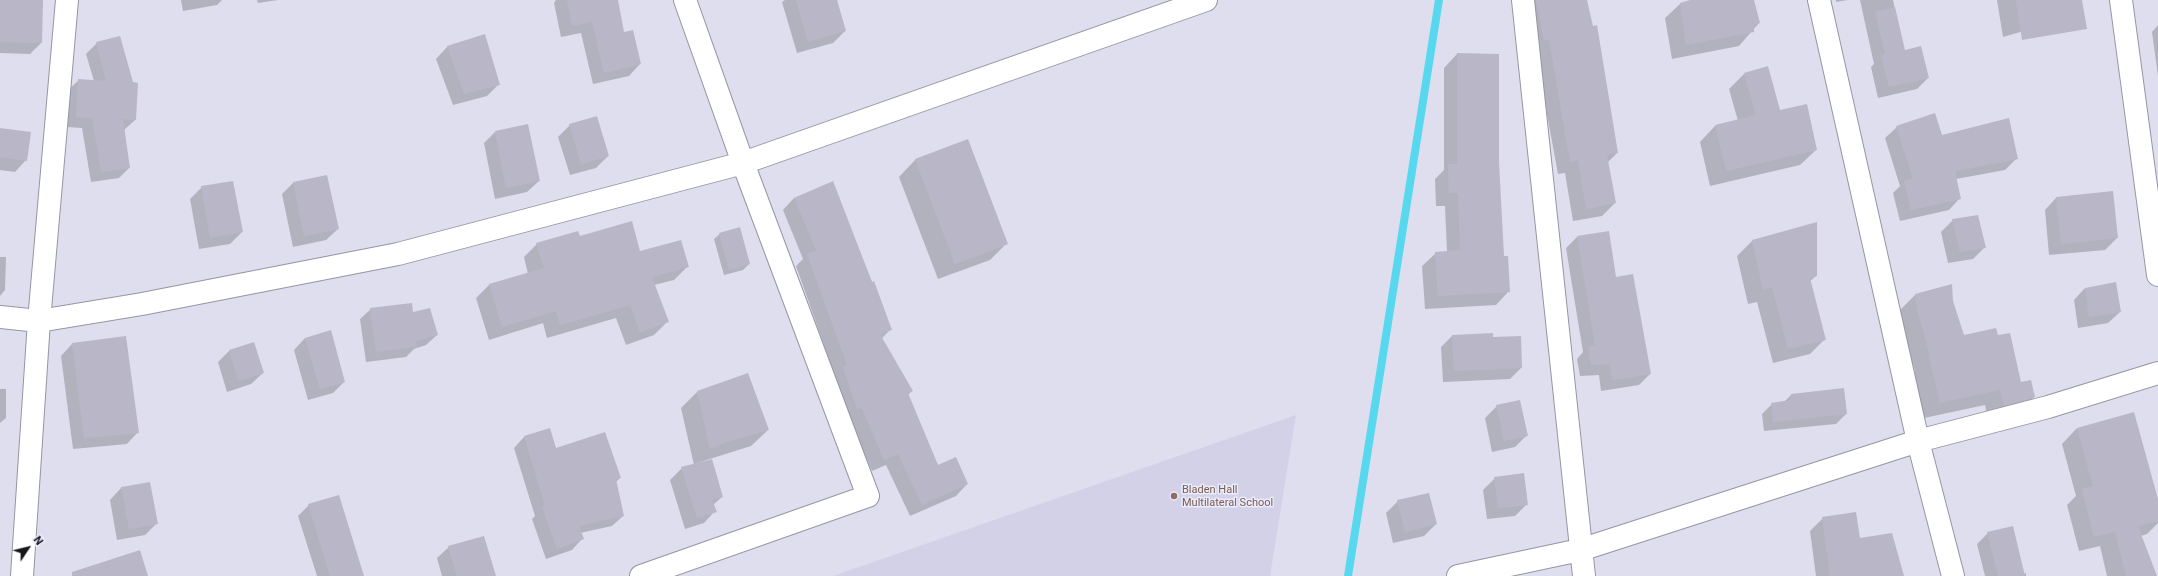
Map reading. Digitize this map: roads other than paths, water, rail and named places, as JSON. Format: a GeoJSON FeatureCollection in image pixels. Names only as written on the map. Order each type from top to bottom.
{"type":"FeatureCollection","features":[{"type":"Feature","properties":{"kind":"street"},"geometry":{"type":"LineString","coordinates":[[22,576],[39,321],[67,0]]}},
{"type":"Feature","properties":{"kind":"street"},"geometry":{"type":"LineString","coordinates":[[641,576],[868,496],[742,163],[685,0]]}},
{"type":"Feature","properties":{"kind":"street"},"geometry":{"type":"LineString","coordinates":[[0,317],[39,321],[142,304],[398,254],[742,163],[1206,0]]}},
{"type":"Feature","properties":{"kind":"street"},"geometry":{"type":"LineString","coordinates":[[1523,0],[1580,550],[1584,576]]}},
{"type":"Feature","properties":{"kind":"street"},"geometry":{"type":"LineString","coordinates":[[1819,0],[1918,441],[1953,576]]}},
{"type":"Feature","properties":{"kind":"street"},"geometry":{"type":"LineString","coordinates":[[2121,0],[2158,274]]}},
{"type":"Feature","properties":{"kind":"street"},"geometry":{"type":"LineString","coordinates":[[1458,576],[1580,550],[1918,441],[2048,407],[2158,373]]}},
{"type":"Feature","properties":{"kind":"waterway"},"geometry":{"type":"LineString","coordinates":[[1348,576],[1439,0]]}},
{"type":"Feature","properties":{"kind":"place","name":"Bladen Hall Multilateral School"},"geometry":{"type":"Point","coordinates":[1174,496]}}]}
